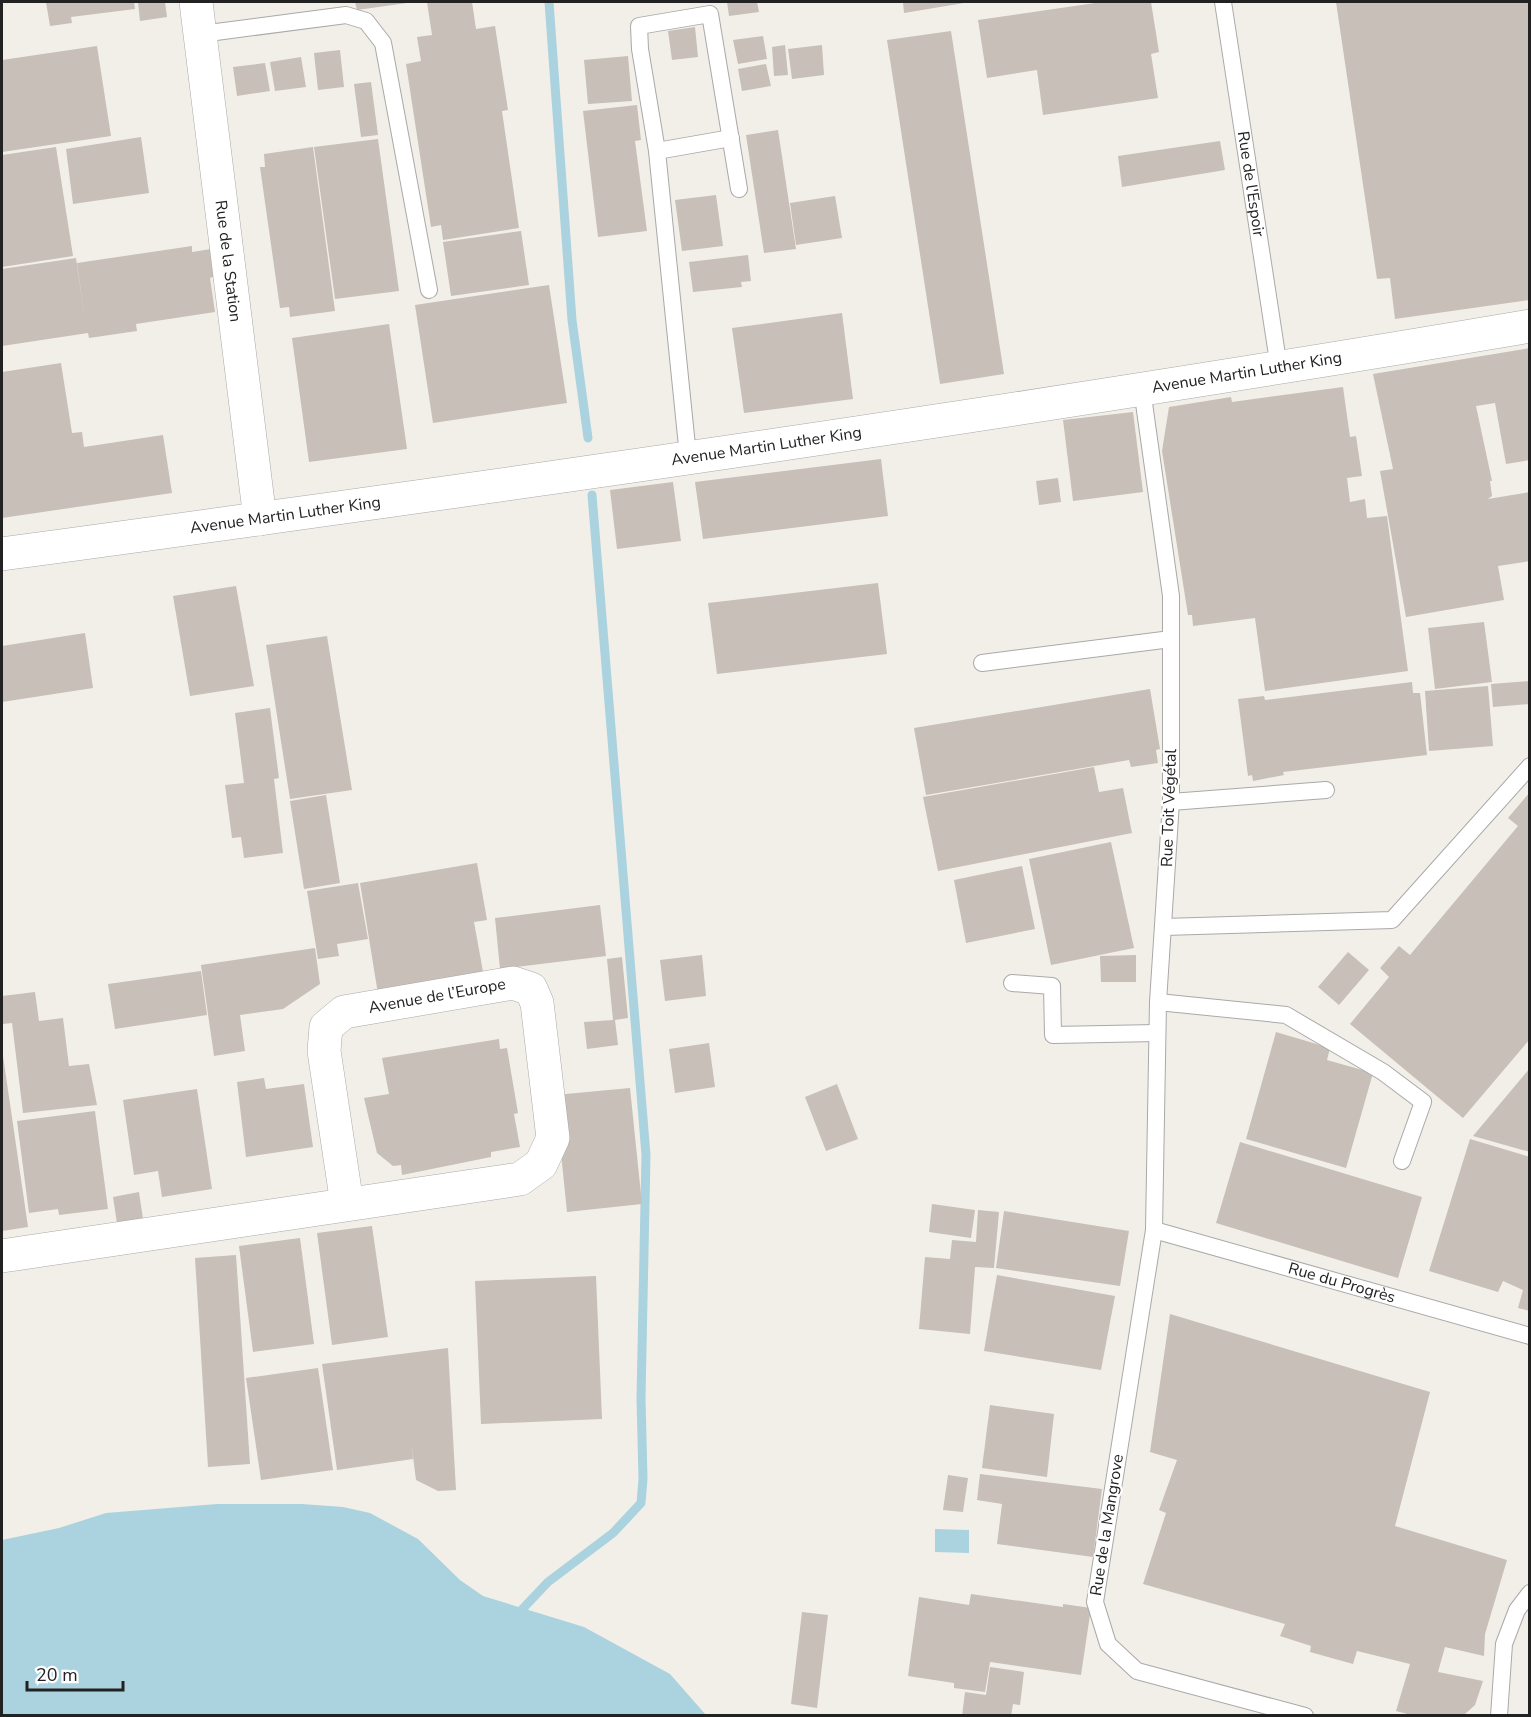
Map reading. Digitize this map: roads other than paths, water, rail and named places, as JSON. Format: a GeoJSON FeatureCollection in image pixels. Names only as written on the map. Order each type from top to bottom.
{"type":"FeatureCollection","features":[{"type":"Feature","properties":{"kind":"street","name":"Rue de la Station"},"geometry":{"type":"LineString","coordinates":[[196,2],[260,519]]}},
{"type":"Feature","properties":{"kind":"street","name":"Avenue Martin Luther King"},"geometry":{"type":"LineString","coordinates":[[2,554],[609,468],[1279,368],[1530,326]]}},
{"type":"Feature","properties":{"kind":"street","name":"Avenue de l’Europe"},"geometry":{"type":"LineString","coordinates":[[2,1256],[520,1179],[541,1164],[553,1138],[537,1003],[531,989],[513,983],[344,1012],[326,1027],[324,1051],[347,1204]]}},
{"type":"Feature","properties":{"kind":"lane","name":"Rue de l'Espoir"},"geometry":{"type":"LineString","coordinates":[[1223,2],[1279,368]]}},
{"type":"Feature","properties":{"kind":"lane"},"geometry":{"type":"LineString","coordinates":[[688,456],[657,151],[640,50],[639,26],[710,14],[739,189]]}},
{"type":"Feature","properties":{"kind":"lane"},"geometry":{"type":"LineString","coordinates":[[201,33],[345,15],[366,21],[383,43],[429,290]]}},
{"type":"Feature","properties":{"kind":"lane"},"geometry":{"type":"LineString","coordinates":[[657,151],[731,138]]}},
{"type":"Feature","properties":{"kind":"lane","name":"Rue Toit Végétal"},"geometry":{"type":"LineString","coordinates":[[1142,388],[1171,596],[1171,802],[1158,1002],[1154,1230]]}},
{"type":"Feature","properties":{"kind":"lane"},"geometry":{"type":"LineString","coordinates":[[982,663],[1171,639]]}},
{"type":"Feature","properties":{"kind":"lane"},"geometry":{"type":"LineString","coordinates":[[1164,927],[1392,920],[1530,766]]}},
{"type":"Feature","properties":{"kind":"lane"},"geometry":{"type":"LineString","coordinates":[[1171,802],[1326,790]]}},
{"type":"Feature","properties":{"kind":"lane"},"geometry":{"type":"LineString","coordinates":[[1012,983],[1052,986],[1053,1035],[1157,1033]]}},
{"type":"Feature","properties":{"kind":"lane"},"geometry":{"type":"LineString","coordinates":[[1158,1002],[1286,1015],[1383,1072],[1423,1102],[1402,1161]]}},
{"type":"Feature","properties":{"kind":"lane","name":"Rue du Progrès"},"geometry":{"type":"LineString","coordinates":[[1154,1230],[1530,1336]]}},
{"type":"Feature","properties":{"kind":"lane","name":"Rue de la Mangrove"},"geometry":{"type":"LineString","coordinates":[[1154,1230],[1095,1602],[1107,1644],[1137,1671],[1305,1716]]}},
{"type":"Feature","properties":{"kind":"lane"},"geometry":{"type":"LineString","coordinates":[[1499,1716],[1504,1644],[1517,1610],[1530,1593]]}},
{"type":"Feature","properties":{"kind":"water"},"geometry":{"type":"Polygon","coordinates":[[[217,1504],[302,1504],[343,1507],[370,1513],[418,1539],[460,1580],[483,1596],[584,1627],[670,1674],[706,1715],[2,1715],[2,1540],[59,1528],[106,1513],[217,1504]]]}},
{"type":"Feature","properties":{"kind":"water"},"geometry":{"type":"Polygon","coordinates":[[[935,1529],[969,1530],[969,1553],[935,1552],[935,1529]]]}},
{"type":"Feature","properties":{"kind":"waterway"},"geometry":{"type":"LineString","coordinates":[[549,2],[572,320],[588,438]]}},
{"type":"Feature","properties":{"kind":"waterway"},"geometry":{"type":"LineString","coordinates":[[514,1618],[548,1582],[613,1533],[641,1503],[643,1479],[641,1398],[646,1155],[592,495]]}}]}
